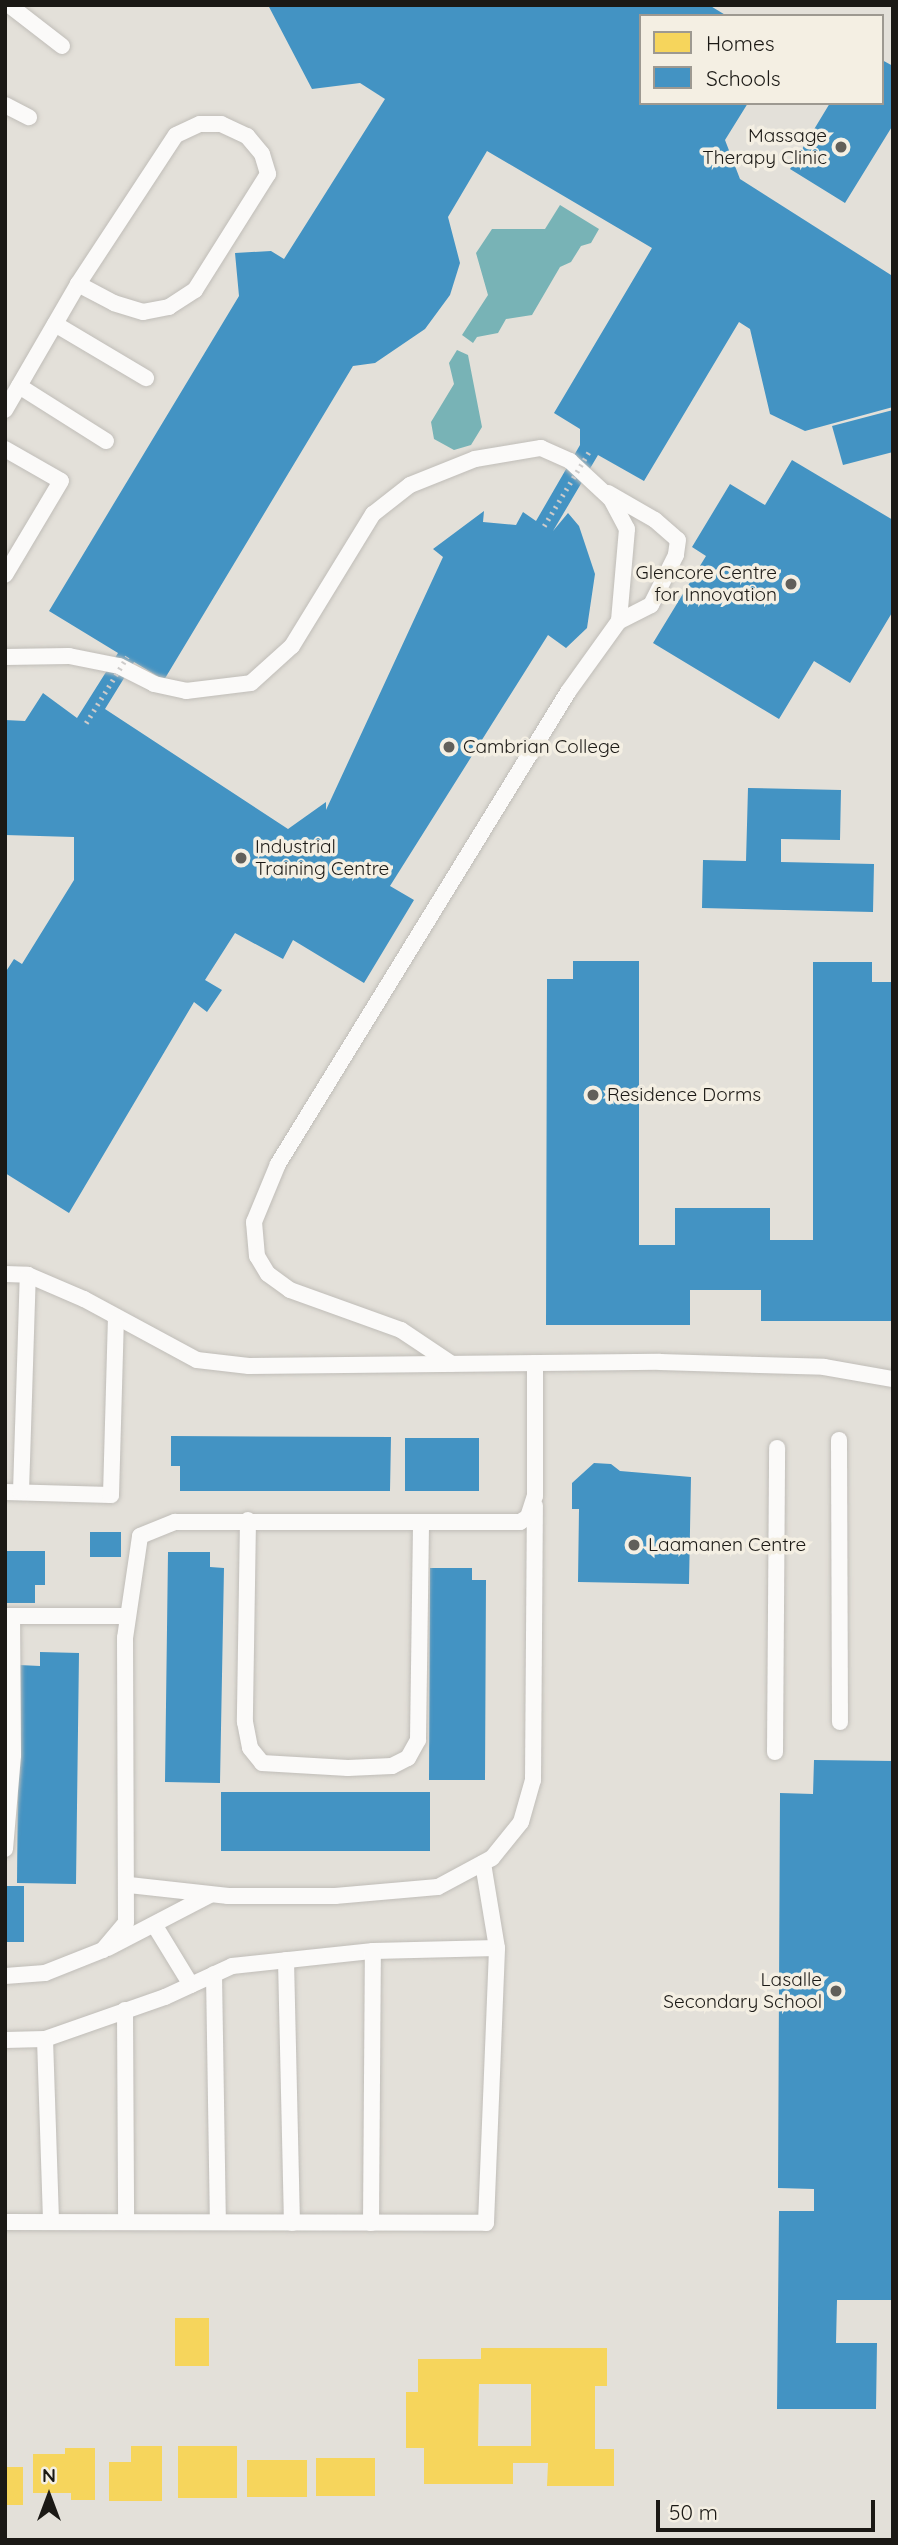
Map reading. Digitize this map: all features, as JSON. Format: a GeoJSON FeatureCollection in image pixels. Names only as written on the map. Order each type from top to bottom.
{"type":"FeatureCollection","features":[{"type":"Feature","properties":{"kind":"lane"},"geometry":{"type":"LineString","coordinates":[[9,5],[62,46]]}},
{"type":"Feature","properties":{"kind":"lane"},"geometry":{"type":"LineString","coordinates":[[5,105],[29,117]]}},
{"type":"Feature","properties":{"kind":"lane"},"geometry":{"type":"LineString","coordinates":[[5,410],[78,284],[176,135],[200,124],[222,124],[247,136],[262,155],[268,174],[195,290],[169,307],[143,312],[114,303],[78,284]]}},
{"type":"Feature","properties":{"kind":"lane"},"geometry":{"type":"LineString","coordinates":[[55,324],[146,378]]}},
{"type":"Feature","properties":{"kind":"lane"},"geometry":{"type":"LineString","coordinates":[[19,386],[106,441]]}},
{"type":"Feature","properties":{"kind":"lane"},"geometry":{"type":"LineString","coordinates":[[5,449],[61,481],[5,575]]}},
{"type":"Feature","properties":{"kind":"lane"},"geometry":{"type":"LineString","coordinates":[[5,657],[69,656],[119,666],[154,684],[186,691],[251,683],[292,646],[373,514],[410,485],[475,459],[541,449],[570,461],[611,499],[627,529],[619,621]]}},
{"type":"Feature","properties":{"kind":"lane"},"geometry":{"type":"LineString","coordinates":[[452,1364],[401,1330],[290,1290],[268,1274],[257,1256],[254,1222],[278,1164],[568,692],[619,621],[651,605],[677,555],[677,540],[655,520],[597,486]]}},
{"type":"Feature","properties":{"kind":"lane"},"geometry":{"type":"LineString","coordinates":[[5,1274],[28,1275],[197,1360],[249,1366],[535,1363],[824,1367],[893,1379]]}},
{"type":"Feature","properties":{"kind":"lane"},"geometry":{"type":"LineString","coordinates":[[28,1275],[13,1492],[111,1495],[116,1317]]}},
{"type":"Feature","properties":{"kind":"lane"},"geometry":{"type":"LineString","coordinates":[[129,1885],[210,1895],[335,1896],[438,1887],[483,1863],[521,1822],[533,1780],[535,1363]]}},
{"type":"Feature","properties":{"kind":"lane"},"geometry":{"type":"LineString","coordinates":[[839,1440],[840,1722]]}},
{"type":"Feature","properties":{"kind":"lane"},"geometry":{"type":"LineString","coordinates":[[775,1752],[777,1448]]}},
{"type":"Feature","properties":{"kind":"lane"},"geometry":{"type":"LineString","coordinates":[[103,1950],[126,1923],[129,1885],[127,1616],[141,1535],[175,1522],[520,1522],[528,1517],[535,1496]]}},
{"type":"Feature","properties":{"kind":"lane"},"geometry":{"type":"LineString","coordinates":[[248,1520],[245,1722],[250,1748],[262,1763],[348,1768],[392,1766],[408,1758],[418,1740],[421,1524]]}},
{"type":"Feature","properties":{"kind":"lane"},"geometry":{"type":"LineString","coordinates":[[5,1849],[13,1755],[8,1616],[127,1616]]}},
{"type":"Feature","properties":{"kind":"lane"},"geometry":{"type":"LineString","coordinates":[[5,2222],[486,2223],[497,1948],[483,1863]]}},
{"type":"Feature","properties":{"kind":"lane"},"geometry":{"type":"LineString","coordinates":[[5,1976],[45,1973],[155,1926],[210,1895]]}},
{"type":"Feature","properties":{"kind":"lane"},"geometry":{"type":"LineString","coordinates":[[155,1926],[191,1985]]}},
{"type":"Feature","properties":{"kind":"lane"},"geometry":{"type":"LineString","coordinates":[[5,2040],[45,2039],[191,1985],[232,1966],[373,1951],[497,1948]]}},
{"type":"Feature","properties":{"kind":"lane"},"geometry":{"type":"LineString","coordinates":[[371,2223],[373,1951]]}},
{"type":"Feature","properties":{"kind":"lane"},"geometry":{"type":"LineString","coordinates":[[286,1960],[292,2223]]}},
{"type":"Feature","properties":{"kind":"lane"},"geometry":{"type":"LineString","coordinates":[[215,1974],[218,2222]]}},
{"type":"Feature","properties":{"kind":"lane"},"geometry":{"type":"LineString","coordinates":[[125,2010],[126,2222]]}},
{"type":"Feature","properties":{"kind":"lane"},"geometry":{"type":"LineString","coordinates":[[45,2039],[51,2222]]}},
{"type":"Feature","properties":{"kind":"path"},"geometry":{"type":"LineString","coordinates":[[544,526],[590,450]]}},
{"type":"Feature","properties":{"kind":"path"},"geometry":{"type":"LineString","coordinates":[[86,723],[127,657]]}},
{"type":"Feature","properties":{"kind":"water"},"geometry":{"type":"Polygon","coordinates":[[[560,205],[599,229],[591,243],[581,246],[571,262],[560,267],[532,315],[506,319],[498,333],[477,337],[473,343],[462,335],[488,295],[476,253],[492,229],[545,229],[560,205]]]}},
{"type":"Feature","properties":{"kind":"water"},"geometry":{"type":"Polygon","coordinates":[[[457,350],[468,355],[482,427],[471,445],[454,450],[434,439],[431,422],[454,384],[449,363],[457,350]]]}},
{"type":"Feature","properties":{"kind":"building: Homes"},"geometry":{"type":"Polygon","coordinates":[[[175,2318],[209,2318],[209,2366],[175,2366],[175,2318]]]}},
{"type":"Feature","properties":{"kind":"building: Homes"},"geometry":{"type":"Polygon","coordinates":[[[481,2348],[607,2348],[607,2386],[595,2386],[595,2449],[614,2449],[614,2486],[547,2486],[548,2463],[513,2463],[513,2484],[424,2484],[424,2448],[406,2448],[406,2392],[418,2392],[418,2359],[481,2359],[481,2348]],[[479,2384],[478,2446],[531,2446],[531,2384],[479,2384]]]}},
{"type":"Feature","properties":{"kind":"building: Homes"},"geometry":{"type":"Polygon","coordinates":[[[131,2446],[162,2446],[162,2501],[109,2501],[109,2462],[131,2462],[131,2446]]]}},
{"type":"Feature","properties":{"kind":"building: Homes"},"geometry":{"type":"Polygon","coordinates":[[[178,2446],[237,2446],[237,2498],[178,2498],[178,2446]]]}},
{"type":"Feature","properties":{"kind":"building: Homes"},"geometry":{"type":"Polygon","coordinates":[[[65,2448],[95,2448],[95,2500],[71,2500],[71,2493],[33,2493],[33,2454],[65,2454],[65,2448]]]}},
{"type":"Feature","properties":{"kind":"building: Homes"},"geometry":{"type":"Polygon","coordinates":[[[316,2458],[375,2458],[375,2496],[316,2496],[316,2458]]]}},
{"type":"Feature","properties":{"kind":"building: Homes"},"geometry":{"type":"Polygon","coordinates":[[[247,2460],[307,2460],[307,2497],[247,2497],[247,2460]]]}},
{"type":"Feature","properties":{"kind":"building: Homes"},"geometry":{"type":"Polygon","coordinates":[[[5,2467],[23,2467],[23,2505],[5,2505],[5,2467]]]}},
{"type":"Feature","properties":{"kind":"building: Schools"},"geometry":{"type":"Polygon","coordinates":[[[268,5],[709,5],[724,14],[639,14],[639,105],[747,105],[725,140],[740,179],[891,275],[893,407],[805,431],[770,414],[750,329],[739,322],[644,481],[598,455],[553,531],[568,513],[579,526],[595,574],[587,628],[566,648],[548,635],[390,886],[414,900],[364,983],[293,940],[283,959],[235,933],[205,980],[222,990],[207,1012],[194,1002],[69,1213],[5,1173],[5,973],[14,959],[22,964],[74,880],[74,837],[5,835],[5,720],[25,721],[43,693],[77,718],[118,653],[49,611],[239,296],[235,253],[271,251],[284,259],[385,99],[360,83],[312,89],[268,5]],[[487,151],[448,217],[460,263],[450,295],[425,329],[375,363],[353,366],[164,680],[134,662],[105,709],[288,829],[326,802],[326,810],[443,557],[433,549],[484,511],[483,522],[516,525],[523,512],[536,521],[580,445],[580,429],[554,413],[652,248],[487,151]]]}},
{"type":"Feature","properties":{"kind":"building: Schools","name":"Massage Therapy Clinic"},"geometry":{"type":"Polygon","coordinates":[[[884,61],[893,66],[893,125],[845,203],[790,169],[829,105],[884,105],[884,61]]]}},
{"type":"Feature","properties":{"kind":"building: Schools"},"geometry":{"type":"Polygon","coordinates":[[[893,410],[893,452],[843,465],[832,426],[893,410]]]}},
{"type":"Feature","properties":{"kind":"building: Schools","name":"Glencore Centre for Innovation"},"geometry":{"type":"Polygon","coordinates":[[[792,460],[893,520],[893,611],[850,683],[814,661],[779,719],[653,643],[706,556],[692,547],[730,484],[765,505],[792,460]]]}},
{"type":"Feature","properties":{"kind":"building: Schools"},"geometry":{"type":"Polygon","coordinates":[[[748,788],[841,790],[840,840],[781,839],[781,862],[874,864],[873,912],[702,908],[703,860],[746,861],[748,788]]]}},
{"type":"Feature","properties":{"kind":"building: Schools","name":"Residence Dorms"},"geometry":{"type":"Polygon","coordinates":[[[573,961],[639,961],[639,1245],[675,1245],[675,1208],[770,1208],[770,1240],[813,1240],[813,962],[872,962],[872,982],[893,982],[893,1321],[761,1321],[761,1290],[690,1290],[690,1325],[546,1325],[547,979],[573,979],[573,961]]]}},
{"type":"Feature","properties":{"kind":"building: Schools"},"geometry":{"type":"Polygon","coordinates":[[[171,1436],[391,1437],[390,1491],[180,1491],[180,1466],[171,1466],[171,1436]]]}},
{"type":"Feature","properties":{"kind":"building: Schools"},"geometry":{"type":"Polygon","coordinates":[[[405,1438],[479,1438],[479,1491],[405,1491],[405,1438]]]}},
{"type":"Feature","properties":{"kind":"building: Schools","name":"Laamanen Centre"},"geometry":{"type":"Polygon","coordinates":[[[594,1463],[611,1464],[620,1471],[691,1477],[689,1584],[578,1582],[579,1509],[572,1509],[572,1483],[594,1463]]]}},
{"type":"Feature","properties":{"kind":"building: Schools"},"geometry":{"type":"Polygon","coordinates":[[[90,1532],[121,1532],[121,1557],[90,1557],[90,1532]]]}},
{"type":"Feature","properties":{"kind":"building: Schools"},"geometry":{"type":"Polygon","coordinates":[[[5,1551],[45,1551],[45,1585],[35,1585],[35,1603],[5,1603],[5,1551]]]}},
{"type":"Feature","properties":{"kind":"building: Schools"},"geometry":{"type":"Polygon","coordinates":[[[168,1552],[210,1552],[210,1567],[224,1568],[220,1783],[165,1782],[168,1552]]]}},
{"type":"Feature","properties":{"kind":"building: Schools"},"geometry":{"type":"Polygon","coordinates":[[[430,1568],[472,1568],[472,1580],[486,1580],[485,1780],[429,1780],[430,1568]]]}},
{"type":"Feature","properties":{"kind":"building: Schools"},"geometry":{"type":"Polygon","coordinates":[[[40,1652],[79,1653],[76,1884],[17,1883],[19,1665],[40,1666],[40,1652]]]}},
{"type":"Feature","properties":{"kind":"building: Schools","name":"Lasalle Secondary School"},"geometry":{"type":"Polygon","coordinates":[[[814,1760],[893,1761],[893,2300],[837,2300],[836,2343],[877,2343],[876,2409],[777,2409],[779,2211],[814,2211],[814,2189],[778,2188],[780,1793],[813,1794],[814,1760]]]}},
{"type":"Feature","properties":{"kind":"building: Schools"},"geometry":{"type":"Polygon","coordinates":[[[221,1792],[430,1792],[430,1851],[221,1851],[221,1792]]]}},
{"type":"Feature","properties":{"kind":"building: Schools"},"geometry":{"type":"Polygon","coordinates":[[[5,1886],[24,1886],[24,1942],[5,1942],[5,1886]]]}},
{"type":"Feature","properties":{"kind":"place","name":"Massage Therapy Clinic"},"geometry":{"type":"Point","coordinates":[841,147]}},
{"type":"Feature","properties":{"kind":"place","name":"Glencore Centre for Innovation"},"geometry":{"type":"Point","coordinates":[791,584]}},
{"type":"Feature","properties":{"kind":"place","name":"Cambrian College"},"geometry":{"type":"Point","coordinates":[449,747]}},
{"type":"Feature","properties":{"kind":"place","name":"Industrial Training Centre"},"geometry":{"type":"Point","coordinates":[241,858]}},
{"type":"Feature","properties":{"kind":"place","name":"Residence Dorms"},"geometry":{"type":"Point","coordinates":[593,1095]}},
{"type":"Feature","properties":{"kind":"place","name":"Laamanen Centre"},"geometry":{"type":"Point","coordinates":[634,1545]}},
{"type":"Feature","properties":{"kind":"place","name":"Lasalle Secondary School"},"geometry":{"type":"Point","coordinates":[836,1991]}}]}
